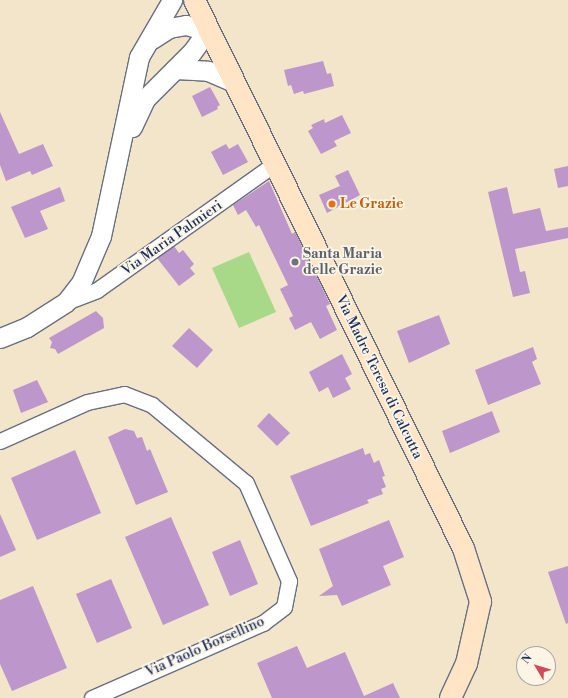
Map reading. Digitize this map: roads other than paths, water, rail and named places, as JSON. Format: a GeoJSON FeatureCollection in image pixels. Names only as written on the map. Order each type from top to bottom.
{"type":"FeatureCollection","features":[{"type":"Feature","properties":{"kind":"main road","name":"Via Madre Teresa di Calcutta"},"geometry":{"type":"LineString","coordinates":[[194,0],[207,31],[463,548],[480,601],[466,663],[450,698]]}},
{"type":"Feature","properties":{"kind":"street"},"geometry":{"type":"LineString","coordinates":[[0,338],[27,327],[66,302],[81,283],[101,236],[120,158],[134,76],[139,57],[172,0]]}},
{"type":"Feature","properties":{"kind":"street"},"geometry":{"type":"LineString","coordinates":[[120,158],[145,100],[192,52],[207,31],[186,24],[168,28],[149,40]]}},
{"type":"Feature","properties":{"kind":"street"},"geometry":{"type":"LineString","coordinates":[[175,69],[208,71],[232,81]]}},
{"type":"Feature","properties":{"kind":"street","name":"Via Maria Palmieri"},"geometry":{"type":"LineString","coordinates":[[66,302],[98,290],[274,165]]}},
{"type":"Feature","properties":{"kind":"street","name":"Via Paolo Borsellino"},"geometry":{"type":"LineString","coordinates":[[0,441],[87,402],[124,394],[152,405],[246,483],[289,581],[284,607],[263,623],[92,698]]}},
{"type":"Feature","properties":{"kind":"place","name":"Le Grazie"},"geometry":{"type":"Point","coordinates":[332,204]}},
{"type":"Feature","properties":{"kind":"place","name":"Santa Maria delle Grazie"},"geometry":{"type":"Point","coordinates":[295,262]}}]}
